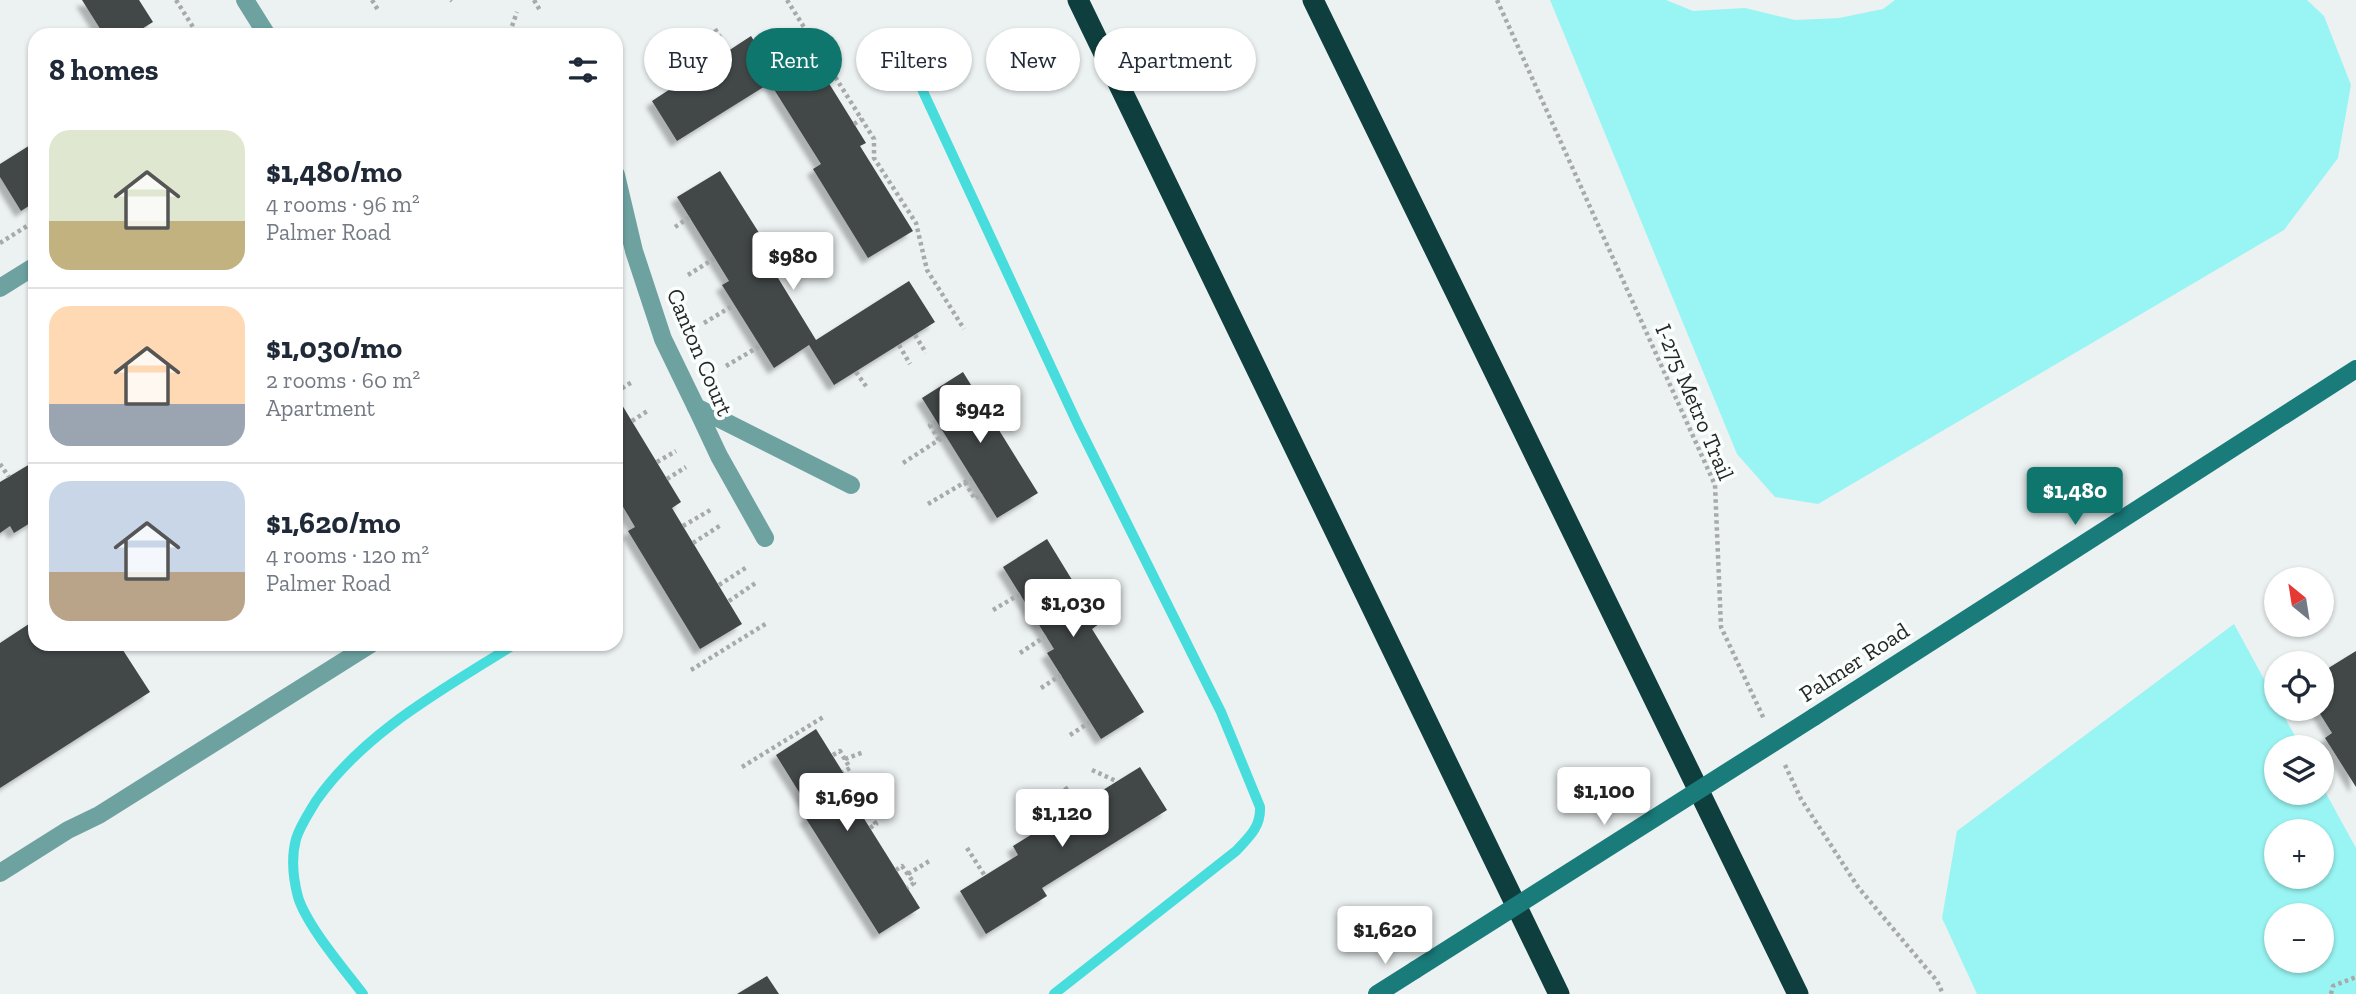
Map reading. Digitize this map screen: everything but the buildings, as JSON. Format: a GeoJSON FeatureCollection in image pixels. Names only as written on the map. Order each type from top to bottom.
{"type":"FeatureCollection","features":[{"type":"Feature","properties":{"kind":"highway"},"geometry":{"type":"LineString","coordinates":[[1078,0],[1559,994]]}},
{"type":"Feature","properties":{"kind":"highway"},"geometry":{"type":"LineString","coordinates":[[1313,0],[1798,994]]}},
{"type":"Feature","properties":{"kind":"street"},"geometry":{"type":"LineString","coordinates":[[245,0],[263,28]]}},
{"type":"Feature","properties":{"kind":"street","name":"Canton Court"},"geometry":{"type":"LineString","coordinates":[[623,205],[634,251],[663,339],[719,456],[765,538]]}},
{"type":"Feature","properties":{"kind":"street"},"geometry":{"type":"LineString","coordinates":[[0,288],[28,270]]}},
{"type":"Feature","properties":{"kind":"street","name":"Palmer Road"},"geometry":{"type":"LineString","coordinates":[[1377,994],[2356,369]]}},
{"type":"Feature","properties":{"kind":"street"},"geometry":{"type":"LineString","coordinates":[[696,407],[851,485]]}},
{"type":"Feature","properties":{"kind":"street"},"geometry":{"type":"LineString","coordinates":[[0,873],[68,830],[99,815],[361,651]]}},
{"type":"Feature","properties":{"kind":"path"},"geometry":{"type":"LineString","coordinates":[[176,0],[194,28]]}},
{"type":"Feature","properties":{"kind":"path"},"geometry":{"type":"LineString","coordinates":[[372,0],[377,10]]}},
{"type":"Feature","properties":{"kind":"path"},"geometry":{"type":"LineString","coordinates":[[534,0],[541,12]]}},
{"type":"Feature","properties":{"kind":"path"},"geometry":{"type":"LineString","coordinates":[[787,0],[874,139],[876,167],[916,223],[927,270],[964,330]]}},
{"type":"Feature","properties":{"kind":"path","name":"I-275 Metro Trail"},"geometry":{"type":"LineString","coordinates":[[1497,0],[1715,485],[1721,627],[1767,725]]}},
{"type":"Feature","properties":{"kind":"path"},"geometry":{"type":"LineString","coordinates":[[512,26],[517,12]]}},
{"type":"Feature","properties":{"kind":"path"},"geometry":{"type":"LineString","coordinates":[[854,124],[862,120]]}},
{"type":"Feature","properties":{"kind":"path"},"geometry":{"type":"LineString","coordinates":[[675,227],[690,217]]}},
{"type":"Feature","properties":{"kind":"path"},"geometry":{"type":"LineString","coordinates":[[0,243],[28,226]]}},
{"type":"Feature","properties":{"kind":"path"},"geometry":{"type":"LineString","coordinates":[[688,275],[715,258]]}},
{"type":"Feature","properties":{"kind":"path"},"geometry":{"type":"LineString","coordinates":[[704,323],[734,305]]}},
{"type":"Feature","properties":{"kind":"path"},"geometry":{"type":"LineString","coordinates":[[915,335],[926,353]]}},
{"type":"Feature","properties":{"kind":"path"},"geometry":{"type":"LineString","coordinates":[[899,345],[910,364]]}},
{"type":"Feature","properties":{"kind":"path"},"geometry":{"type":"LineString","coordinates":[[726,366],[760,346]]}},
{"type":"Feature","properties":{"kind":"path"},"geometry":{"type":"LineString","coordinates":[[856,372],[868,389]]}},
{"type":"Feature","properties":{"kind":"path"},"geometry":{"type":"LineString","coordinates":[[623,388],[632,382]]}},
{"type":"Feature","properties":{"kind":"path"},"geometry":{"type":"LineString","coordinates":[[632,421],[649,410]]}},
{"type":"Feature","properties":{"kind":"path"},"geometry":{"type":"LineString","coordinates":[[936,421],[930,425],[939,440]]}},
{"type":"Feature","properties":{"kind":"path"},"geometry":{"type":"LineString","coordinates":[[902,463],[945,436]]}},
{"type":"Feature","properties":{"kind":"path"},"geometry":{"type":"LineString","coordinates":[[657,463],[676,451]]}},
{"type":"Feature","properties":{"kind":"path"},"geometry":{"type":"LineString","coordinates":[[0,464],[9,477]]}},
{"type":"Feature","properties":{"kind":"path"},"geometry":{"type":"LineString","coordinates":[[667,479],[686,467]]}},
{"type":"Feature","properties":{"kind":"path"},"geometry":{"type":"LineString","coordinates":[[928,504],[972,478]]}},
{"type":"Feature","properties":{"kind":"path"},"geometry":{"type":"LineString","coordinates":[[965,482],[975,499],[982,494]]}},
{"type":"Feature","properties":{"kind":"path"},"geometry":{"type":"LineString","coordinates":[[683,526],[712,509]]}},
{"type":"Feature","properties":{"kind":"path"},"geometry":{"type":"LineString","coordinates":[[693,543],[721,525]]}},
{"type":"Feature","properties":{"kind":"path"},"geometry":{"type":"LineString","coordinates":[[719,585],[747,567]]}},
{"type":"Feature","properties":{"kind":"path"},"geometry":{"type":"LineString","coordinates":[[729,601],[757,582]]}},
{"type":"Feature","properties":{"kind":"path"},"geometry":{"type":"LineString","coordinates":[[993,610],[1020,594]]}},
{"type":"Feature","properties":{"kind":"path"},"geometry":{"type":"LineString","coordinates":[[691,670],[766,622]]}},
{"type":"Feature","properties":{"kind":"path"},"geometry":{"type":"LineString","coordinates":[[1020,653],[1046,636]]}},
{"type":"Feature","properties":{"kind":"path"},"geometry":{"type":"LineString","coordinates":[[1041,688],[1061,675]]}},
{"type":"Feature","properties":{"kind":"path"},"geometry":{"type":"LineString","coordinates":[[742,767],[825,716]]}},
{"type":"Feature","properties":{"kind":"path"},"geometry":{"type":"LineString","coordinates":[[1070,735],[1090,722]]}},
{"type":"Feature","properties":{"kind":"path"},"geometry":{"type":"LineString","coordinates":[[833,755],[840,751],[845,759],[850,768],[843,772]]}},
{"type":"Feature","properties":{"kind":"path"},"geometry":{"type":"LineString","coordinates":[[845,759],[864,751]]}},
{"type":"Feature","properties":{"kind":"path"},"geometry":{"type":"LineString","coordinates":[[1784,762],[1801,799],[1858,887],[1937,981],[1943,994]]}},
{"type":"Feature","properties":{"kind":"path"},"geometry":{"type":"LineString","coordinates":[[1092,770],[1116,781]]}},
{"type":"Feature","properties":{"kind":"path"},"geometry":{"type":"LineString","coordinates":[[1065,787],[1078,806]]}},
{"type":"Feature","properties":{"kind":"path"},"geometry":{"type":"LineString","coordinates":[[871,816],[895,802]]}},
{"type":"Feature","properties":{"kind":"path"},"geometry":{"type":"LineString","coordinates":[[861,813],[866,809],[876,824],[870,828]]}},
{"type":"Feature","properties":{"kind":"path"},"geometry":{"type":"LineString","coordinates":[[1024,813],[1036,832]]}},
{"type":"Feature","properties":{"kind":"path"},"geometry":{"type":"LineString","coordinates":[[967,848],[985,876]]}},
{"type":"Feature","properties":{"kind":"path"},"geometry":{"type":"LineString","coordinates":[[908,874],[931,860]]}},
{"type":"Feature","properties":{"kind":"path"},"geometry":{"type":"LineString","coordinates":[[896,870],[902,866],[914,883],[907,888]]}},
{"type":"Feature","properties":{"kind":"path"},"geometry":{"type":"LineString","coordinates":[[2331,994],[2333,986],[2356,977]]}},
{"type":"Feature","properties":{"kind":"shaded area"},"geometry":{"type":"Polygon","coordinates":[[[1550,0],[1666,0],[1693,11],[1745,8],[1795,20],[1839,18],[1883,9],[1895,0],[2307,0],[2324,16],[2351,85],[2338,158],[2284,230],[1818,504],[1775,497],[1737,454],[1550,0]]]}},
{"type":"Feature","properties":{"kind":"shaded area"},"geometry":{"type":"Polygon","coordinates":[[[2234,624],[2264,679],[2264,721],[2287,721],[2294,735],[2264,735],[2264,805],[2332,805],[2356,848],[2356,994],[1977,994],[1942,918],[1957,831],[2234,624]]]}},
{"type":"Feature","properties":{"kind":"waterway"},"geometry":{"type":"LineString","coordinates":[[923,91],[1078,425],[1221,712],[1260,807],[1256,826],[1236,851],[1054,994]]}},
{"type":"Feature","properties":{"kind":"waterway"},"geometry":{"type":"LineString","coordinates":[[363,994],[318,934],[298,897],[293,861],[294,846],[300,829],[316,801],[336,776],[382,732],[504,651]]}}]}
